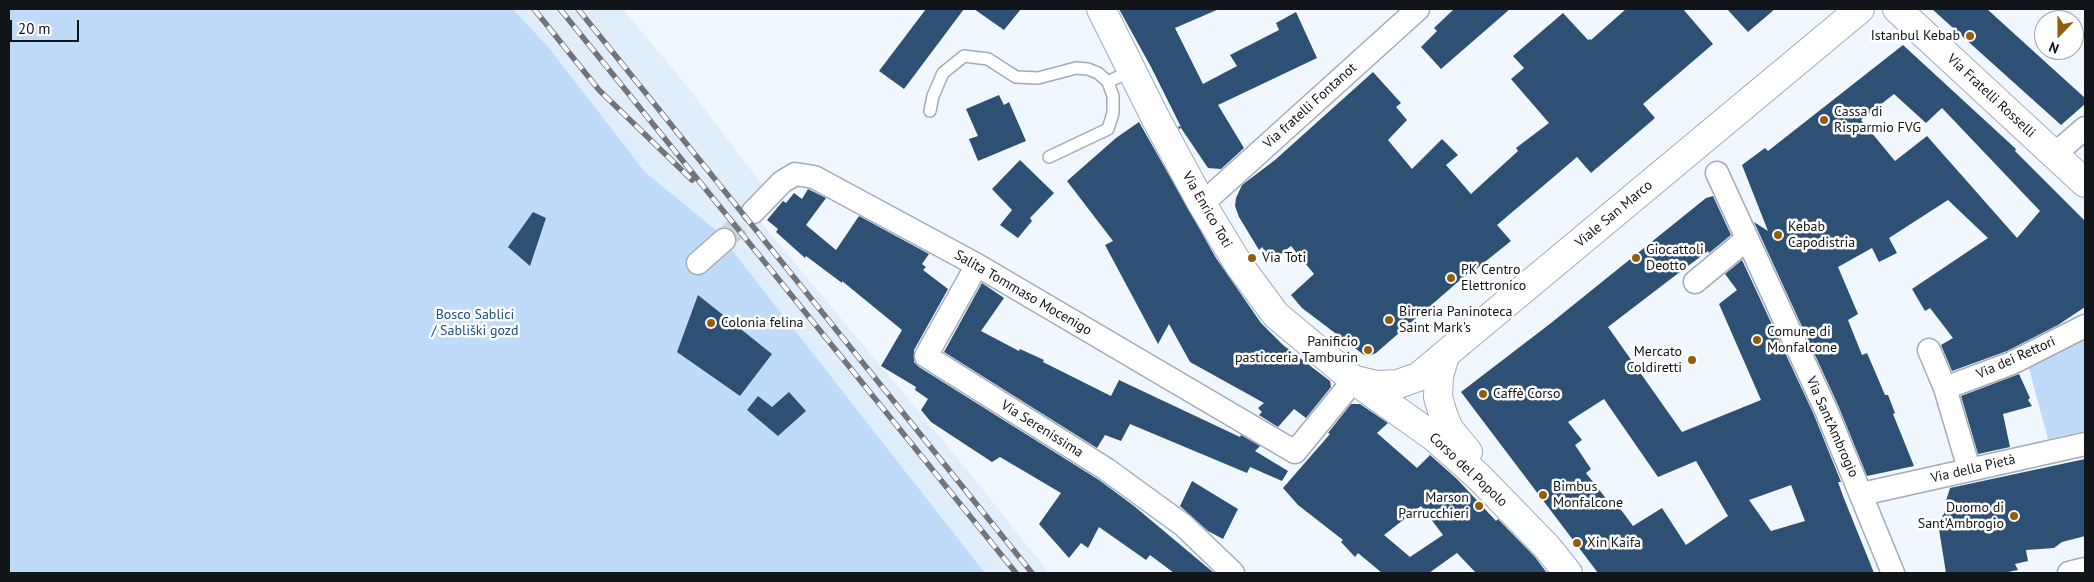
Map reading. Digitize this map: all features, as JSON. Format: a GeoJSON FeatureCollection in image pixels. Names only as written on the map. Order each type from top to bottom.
{"type":"FeatureCollection","features":[{"type":"Feature","properties":{"kind":"street","name":"Via Enrico Toti"},"geometry":{"type":"LineString","coordinates":[[1101,9],[1156,119],[1202,204],[1239,265],[1276,315],[1354,380]]}},
{"type":"Feature","properties":{"kind":"street","name":"Via fratelli Fontanot"},"geometry":{"type":"LineString","coordinates":[[1202,204],[1418,9]]}},
{"type":"Feature","properties":{"kind":"street","name":"Viale San Marco"},"geometry":{"type":"LineString","coordinates":[[1354,380],[1377,385],[1398,384],[1418,377],[1860,9]]}},
{"type":"Feature","properties":{"kind":"street","name":"Via Fratelli Rosselli"},"geometry":{"type":"LineString","coordinates":[[1898,9],[2085,183]]}},
{"type":"Feature","properties":{"kind":"street"},"geometry":{"type":"LineString","coordinates":[[2055,154],[2085,128]]}},
{"type":"Feature","properties":{"kind":"street","name":"Via Sant'Ambrogio"},"geometry":{"type":"LineString","coordinates":[[1717,173],[1826,410],[1893,573]]}},
{"type":"Feature","properties":{"kind":"street","name":"Salita Tommaso Mocenigo"},"geometry":{"type":"LineString","coordinates":[[753,212],[782,182],[795,174],[814,177],[977,265],[1295,452],[1354,380]]}},
{"type":"Feature","properties":{"kind":"street"},"geometry":{"type":"LineString","coordinates":[[1695,282],[1747,239]]}},
{"type":"Feature","properties":{"kind":"street"},"geometry":{"type":"LineString","coordinates":[[698,263],[724,240]]}},
{"type":"Feature","properties":{"kind":"street","name":"Via Serenissima"},"geometry":{"type":"LineString","coordinates":[[977,265],[926,356],[1106,469],[1183,525],[1233,573]]}},
{"type":"Feature","properties":{"kind":"street","name":"Via dei Rettori"},"geometry":{"type":"LineString","coordinates":[[1945,388],[2012,363],[2085,326]]}},
{"type":"Feature","properties":{"kind":"street"},"geometry":{"type":"LineString","coordinates":[[1929,350],[1945,388],[1969,469]]}},
{"type":"Feature","properties":{"kind":"street"},"geometry":{"type":"LineString","coordinates":[[1444,356],[1439,376],[1438,397],[1442,414],[1449,428],[1548,547]]}},
{"type":"Feature","properties":{"kind":"street","name":"Corso del Popolo"},"geometry":{"type":"LineString","coordinates":[[1354,380],[1434,437],[1479,477],[1548,547],[1568,573]]}},
{"type":"Feature","properties":{"kind":"street","name":"Via della Pietà"},"geometry":{"type":"LineString","coordinates":[[1862,494],[2085,444]]}},
{"type":"Feature","properties":{"kind":"street"},"geometry":{"type":"LineString","coordinates":[[2069,573],[2085,570]]}},
{"type":"Feature","properties":{"kind":"lane"},"geometry":{"type":"LineString","coordinates":[[930,111],[933,96],[943,73],[964,56],[988,59],[1016,77],[1038,78],[1076,68],[1088,69],[1098,73],[1108,82],[1113,96],[1113,113],[1108,129],[1049,158]]}},
{"type":"Feature","properties":{"kind":"lane"},"geometry":{"type":"LineString","coordinates":[[1108,82],[1132,70]]}},
{"type":"Feature","properties":{"kind":"shaded area"},"geometry":{"type":"Polygon","coordinates":[[[513,9],[623,9],[690,90],[764,187],[746,202],[750,209],[964,466],[1049,573],[985,573],[717,231],[645,172],[550,49],[513,9]]]}},
{"type":"Feature","properties":{"kind":"green space","name":"Bosco Sablici / Sabliški gozd"},"geometry":{"type":"Polygon","coordinates":[[[9,9],[513,9],[550,49],[645,172],[717,231],[985,573],[9,573],[9,9]]]}},
{"type":"Feature","properties":{"kind":"green space"},"geometry":{"type":"Polygon","coordinates":[[[2085,334],[2085,431],[2048,439],[2028,365],[2085,334]]]}},
{"type":"Feature","properties":{"kind":"building"},"geometry":{"type":"Polygon","coordinates":[[[926,9],[964,9],[904,89],[879,71],[926,9]]]}},
{"type":"Feature","properties":{"kind":"building"},"geometry":{"type":"Polygon","coordinates":[[[974,9],[1021,9],[1004,30],[974,9]]]}},
{"type":"Feature","properties":{"kind":"building"},"geometry":{"type":"Polygon","coordinates":[[[1119,9],[1219,9],[1175,28],[1203,84],[1237,66],[1230,55],[1279,30],[1276,23],[1296,12],[1317,58],[1218,105],[1244,148],[1221,169],[1208,168],[1181,128],[1179,129],[1178,126],[1181,127],[1151,67],[1119,9]]]}},
{"type":"Feature","properties":{"kind":"building"},"geometry":{"type":"Polygon","coordinates":[[[1454,9],[1510,9],[1441,69],[1421,47],[1437,31],[1434,28],[1454,9]]]}},
{"type":"Feature","properties":{"kind":"building"},"geometry":{"type":"Polygon","coordinates":[[[1626,9],[1683,9],[1713,44],[1643,104],[1655,118],[1591,173],[1577,157],[1497,225],[1511,241],[1476,269],[1474,268],[1376,353],[1369,356],[1364,355],[1302,308],[1291,295],[1314,274],[1291,246],[1272,261],[1262,247],[1259,250],[1239,217],[1235,206],[1236,198],[1242,185],[1275,160],[1373,72],[1401,103],[1396,107],[1407,120],[1388,140],[1412,169],[1442,139],[1458,155],[1446,165],[1471,194],[1518,151],[1516,148],[1549,123],[1511,79],[1524,68],[1513,56],[1563,13],[1588,40],[1591,40],[1626,9]]]}},
{"type":"Feature","properties":{"kind":"building"},"geometry":{"type":"Polygon","coordinates":[[[1727,9],[1775,9],[1748,32],[1727,9]]]}},
{"type":"Feature","properties":{"kind":"building"},"geometry":{"type":"Polygon","coordinates":[[[1932,9],[1987,9],[2034,52],[2034,60],[2043,60],[2085,98],[2085,104],[2061,125],[1932,9]]]}},
{"type":"Feature","properties":{"kind":"building"},"geometry":{"type":"Polygon","coordinates":[[[1903,45],[2016,149],[2015,151],[2085,221],[2085,307],[2058,325],[2007,351],[1952,371],[1941,345],[1953,338],[1930,308],[1925,311],[1912,289],[1988,238],[1948,200],[1889,238],[1897,253],[1879,262],[1872,248],[1838,267],[1858,314],[1848,320],[1862,355],[1867,353],[1885,395],[1888,395],[1895,413],[1893,414],[1914,466],[1867,476],[1838,405],[1754,222],[1768,231],[1742,165],[1765,148],[1768,151],[1903,45]],[[1894,94],[1861,120],[1895,161],[1927,136],[2017,238],[2040,211],[1942,108],[1926,123],[1894,94]]]}},
{"type":"Feature","properties":{"kind":"building"},"geometry":{"type":"Polygon","coordinates":[[[999,95],[1004,105],[1009,102],[1026,141],[978,161],[969,139],[978,136],[966,109],[999,95]]]}},
{"type":"Feature","properties":{"kind":"building"},"geometry":{"type":"Polygon","coordinates":[[[1139,122],[1216,258],[1261,323],[1283,345],[1330,381],[1331,387],[1306,418],[1294,409],[1278,427],[1259,415],[1262,412],[1258,408],[1264,403],[1190,362],[1169,324],[1158,344],[1105,245],[1113,241],[1067,181],[1116,138],[1139,122]]]}},
{"type":"Feature","properties":{"kind":"building"},"geometry":{"type":"Polygon","coordinates":[[[1020,160],[1054,193],[1030,218],[1032,221],[1018,238],[1000,225],[1012,210],[992,189],[1020,160]]]}},
{"type":"Feature","properties":{"kind":"building"},"geometry":{"type":"Polygon","coordinates":[[[808,189],[826,198],[806,225],[836,250],[859,216],[929,254],[922,264],[926,267],[923,270],[948,289],[914,350],[914,362],[919,367],[1099,480],[1134,506],[1214,573],[1174,573],[1150,555],[1146,560],[1099,527],[1088,548],[1081,543],[1069,558],[1039,524],[1061,493],[1000,457],[992,462],[931,422],[921,410],[928,399],[915,390],[916,387],[881,366],[902,330],[842,281],[842,283],[806,256],[805,258],[776,232],[778,229],[767,220],[783,201],[786,203],[794,193],[802,199],[808,189]]]}},
{"type":"Feature","properties":{"kind":"building"},"geometry":{"type":"Polygon","coordinates":[[[1713,196],[1731,235],[1608,327],[1682,432],[1761,400],[1719,304],[1737,290],[1725,274],[1742,260],[1814,415],[1841,482],[1838,482],[1843,496],[1874,573],[1598,573],[1461,392],[1551,323],[1706,198],[1713,196]],[[1604,399],[1568,422],[1582,440],[1575,445],[1591,469],[1586,473],[1612,506],[1616,503],[1633,526],[1662,508],[1686,545],[1728,516],[1696,461],[1658,477],[1604,399]],[[1791,485],[1749,500],[1771,531],[1805,521],[1791,485]]]}},
{"type":"Feature","properties":{"kind":"building"},"geometry":{"type":"Polygon","coordinates":[[[533,212],[546,218],[530,266],[508,247],[533,212]]]}},
{"type":"Feature","properties":{"kind":"building"},"geometry":{"type":"Polygon","coordinates":[[[982,283],[1004,298],[981,331],[1019,351],[1020,349],[1044,360],[1043,362],[1111,396],[1119,380],[1240,437],[1241,435],[1260,446],[1255,451],[1288,471],[1282,481],[1250,467],[1247,473],[1130,424],[1121,441],[1105,435],[1097,448],[944,352],[982,283]]]}},
{"type":"Feature","properties":{"kind":"building","name":"Colonia felina"},"geometry":{"type":"Polygon","coordinates":[[[698,295],[772,354],[740,396],[677,352],[698,295]]]}},
{"type":"Feature","properties":{"kind":"building"},"geometry":{"type":"Polygon","coordinates":[[[2019,374],[2032,406],[2003,414],[2010,447],[1978,454],[1961,396],[2019,374]]]}},
{"type":"Feature","properties":{"kind":"building"},"geometry":{"type":"Polygon","coordinates":[[[789,392],[806,411],[778,436],[747,410],[758,396],[772,407],[789,392]]]}},
{"type":"Feature","properties":{"kind":"building"},"geometry":{"type":"Polygon","coordinates":[[[1351,404],[1360,404],[1388,423],[1377,433],[1417,468],[1430,455],[1457,479],[1496,521],[1498,519],[1535,557],[1547,573],[1476,573],[1457,553],[1429,573],[1382,573],[1358,553],[1355,557],[1341,542],[1343,540],[1298,505],[1283,488],[1330,434],[1328,433],[1351,404]],[[1421,506],[1384,535],[1410,557],[1443,535],[1421,506]]]}},
{"type":"Feature","properties":{"kind":"building","name":"Duomo di Sant'Ambrogio"},"geometry":{"type":"Polygon","coordinates":[[[2085,459],[2085,536],[2062,542],[2054,548],[2026,550],[2028,561],[2015,564],[2018,570],[2003,573],[1946,573],[1938,523],[1949,506],[1946,501],[1950,488],[2085,459]]]}},
{"type":"Feature","properties":{"kind":"building"},"geometry":{"type":"Polygon","coordinates":[[[1192,481],[1238,509],[1223,539],[1208,531],[1180,506],[1192,481]]]}},
{"type":"Feature","properties":{"kind":"tunnel"},"geometry":{"type":"LineString","coordinates":[[724,240],[753,212]]}},
{"type":"Feature","properties":{"kind":"railway"},"geometry":{"type":"LineString","coordinates":[[534,9],[599,90],[692,180]]}},
{"type":"Feature","properties":{"kind":"railway"},"geometry":{"type":"LineString","coordinates":[[560,9],[1016,573]]}},
{"type":"Feature","properties":{"kind":"railway"},"geometry":{"type":"LineString","coordinates":[[578,9],[1032,573]]}},
{"type":"Feature","properties":{"kind":"place","name":"Istanbul Kebab"},"geometry":{"type":"Point","coordinates":[1970,36]}},
{"type":"Feature","properties":{"kind":"place","name":"Cassa di Risparmio FVG"},"geometry":{"type":"Point","coordinates":[1824,120]}},
{"type":"Feature","properties":{"kind":"place","name":"Kebab Capodistria"},"geometry":{"type":"Point","coordinates":[1778,235]}},
{"type":"Feature","properties":{"kind":"place","name":"Via Toti"},"geometry":{"type":"Point","coordinates":[1252,258]}},
{"type":"Feature","properties":{"kind":"place","name":"Giocattoli Deotto"},"geometry":{"type":"Point","coordinates":[1636,258]}},
{"type":"Feature","properties":{"kind":"place","name":"PK Centro Elettronico"},"geometry":{"type":"Point","coordinates":[1451,278]}},
{"type":"Feature","properties":{"kind":"place","name":"Birreria Paninoteca Saint Mark's"},"geometry":{"type":"Point","coordinates":[1389,320]}},
{"type":"Feature","properties":{"kind":"place","name":"Colonia felina"},"geometry":{"type":"Point","coordinates":[711,323]}},
{"type":"Feature","properties":{"kind":"place","name":"Comune di Monfalcone"},"geometry":{"type":"Point","coordinates":[1757,340]}},
{"type":"Feature","properties":{"kind":"place","name":"Panificio pasticceria Tamburin"},"geometry":{"type":"Point","coordinates":[1368,350]}},
{"type":"Feature","properties":{"kind":"place","name":"Mercato Coldiretti"},"geometry":{"type":"Point","coordinates":[1692,360]}},
{"type":"Feature","properties":{"kind":"place","name":"Caffè Corso"},"geometry":{"type":"Point","coordinates":[1483,394]}},
{"type":"Feature","properties":{"kind":"place","name":"Bimbus Monfalcone"},"geometry":{"type":"Point","coordinates":[1543,495]}},
{"type":"Feature","properties":{"kind":"place","name":"Marson Parrucchieri"},"geometry":{"type":"Point","coordinates":[1479,506]}},
{"type":"Feature","properties":{"kind":"place","name":"Duomo di Sant'Ambrogio"},"geometry":{"type":"Point","coordinates":[2014,516]}},
{"type":"Feature","properties":{"kind":"place","name":"Xin Kaifa"},"geometry":{"type":"Point","coordinates":[1577,543]}}]}
